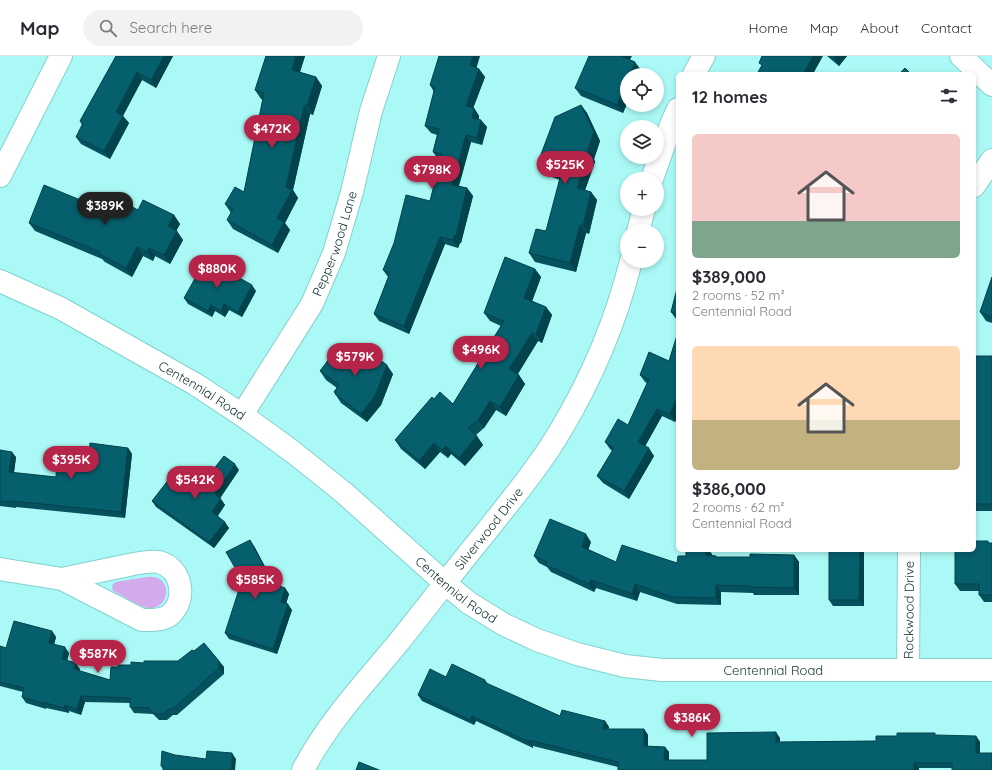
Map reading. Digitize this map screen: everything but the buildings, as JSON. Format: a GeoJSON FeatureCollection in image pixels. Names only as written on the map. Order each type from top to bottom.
{"type":"FeatureCollection","features":[{"type":"Feature","properties":{"kind":"street"},"geometry":{"type":"LineString","coordinates":[[0,176],[61,56]]}},
{"type":"Feature","properties":{"kind":"street","name":"Pepperwood Lane"},"geometry":{"type":"LineString","coordinates":[[242,415],[312,304],[334,253],[352,192],[371,111],[389,56]]}},
{"type":"Feature","properties":{"kind":"street"},"geometry":{"type":"LineString","coordinates":[[695,72],[704,56]]}},
{"type":"Feature","properties":{"kind":"street"},"geometry":{"type":"LineString","coordinates":[[961,56],[992,85]]}},
{"type":"Feature","properties":{"kind":"street"},"geometry":{"type":"LineString","coordinates":[[654,172],[676,113]]}},
{"type":"Feature","properties":{"kind":"street"},"geometry":{"type":"LineString","coordinates":[[976,183],[992,160]]}},
{"type":"Feature","properties":{"kind":"street","name":"Silverwood Drive"},"geometry":{"type":"LineString","coordinates":[[303,770],[308,760],[334,722],[528,480],[559,433],[586,383],[608,332],[629,268]]}},
{"type":"Feature","properties":{"kind":"street","name":"Centennial Road"},"geometry":{"type":"LineString","coordinates":[[0,281],[60,308],[195,384],[242,415],[343,492],[469,603],[505,625],[537,640],[577,654],[625,666],[662,670],[992,670]]}},
{"type":"Feature","properties":{"kind":"street","name":"Rockwood Drive"},"geometry":{"type":"LineString","coordinates":[[908,670],[909,552]]}},
{"type":"Feature","properties":{"kind":"street"},"geometry":{"type":"LineString","coordinates":[[0,569],[62,579],[142,620],[157,621],[170,615],[179,603],[181,595],[180,585],[175,574],[169,567],[159,562],[144,562],[62,579]]}},
{"type":"Feature","properties":{"kind":"shaded area"},"geometry":{"type":"Polygon","coordinates":[[[147,577],[156,578],[162,581],[165,587],[166,593],[164,599],[161,604],[155,608],[143,607],[113,591],[112,586],[115,582],[147,577]]]}}]}
